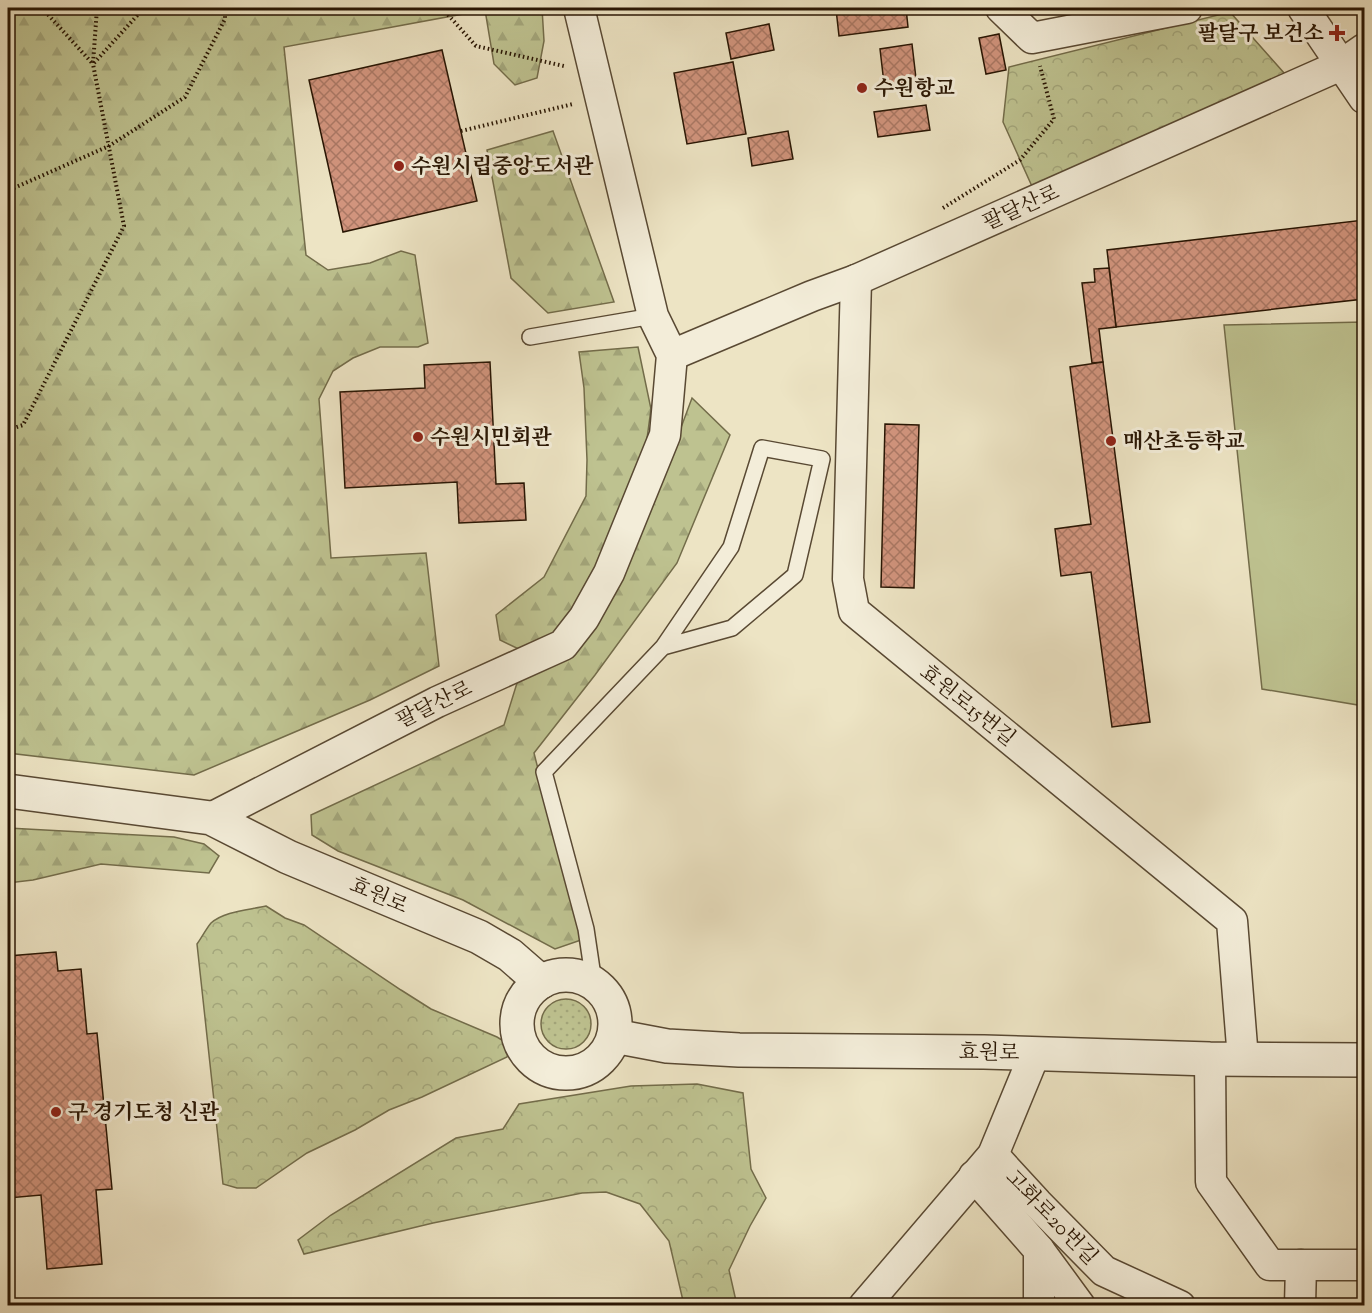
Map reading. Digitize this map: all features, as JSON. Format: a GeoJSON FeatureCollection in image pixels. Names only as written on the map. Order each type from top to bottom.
{"type":"FeatureCollection","features":[{"type":"Feature","properties":{"kind":"street"},"geometry":{"type":"LineString","coordinates":[[1001,8],[1032,38],[1187,8]]}},
{"type":"Feature","properties":{"kind":"street"},"geometry":{"type":"LineString","coordinates":[[1304,8],[1353,57],[1365,98]]}},
{"type":"Feature","properties":{"kind":"street"},"geometry":{"type":"LineString","coordinates":[[581,9],[597,86],[653,316],[672,356]]}},
{"type":"Feature","properties":{"kind":"street","name":"팔달산로"},"geometry":{"type":"LineString","coordinates":[[211,818],[437,702],[563,645],[584,618],[609,573],[665,435],[672,356],[812,296],[856,280],[1353,57]]}},
{"type":"Feature","properties":{"kind":"street","name":"효원로15번길"},"geometry":{"type":"LineString","coordinates":[[856,280],[848,579],[854,611],[1232,921],[1243,1059]]}},
{"type":"Feature","properties":{"kind":"street"},"geometry":{"type":"LineString","coordinates":[[8,791],[211,818]]}},
{"type":"Feature","properties":{"kind":"street","name":"효원로"},"geometry":{"type":"LineString","coordinates":[[211,818],[288,857],[479,937],[510,955],[541,982]]}},
{"type":"Feature","properties":{"kind":"street"},"geometry":{"type":"LineString","coordinates":[[563,975],[579,976],[594,983],[606,995],[614,1009],[616,1026],[614,1036],[604,1056],[592,1066],[578,1072],[562,1073],[546,1069],[533,1060],[523,1047],[518,1032],[518,1016],[523,1000],[533,987],[541,982],[563,975]]}},
{"type":"Feature","properties":{"kind":"street","name":"효원로"},"geometry":{"type":"LineString","coordinates":[[614,1036],[667,1046],[739,1050],[1365,1060]]}},
{"type":"Feature","properties":{"kind":"street"},"geometry":{"type":"LineString","coordinates":[[864,1305],[983,1165],[1035,1053]]}},
{"type":"Feature","properties":{"kind":"street"},"geometry":{"type":"LineString","coordinates":[[1210,1059],[1211,1182],[1270,1265],[1365,1265]]}},
{"type":"Feature","properties":{"kind":"street","name":"고화로20번길"},"geometry":{"type":"LineString","coordinates":[[983,1165],[1039,1250],[1080,1305]]}},
{"type":"Feature","properties":{"kind":"street","name":"고화로20번길"},"geometry":{"type":"LineString","coordinates":[[983,1165],[1037,1203],[1104,1271],[1180,1305]]}},
{"type":"Feature","properties":{"kind":"street"},"geometry":{"type":"LineString","coordinates":[[1039,1250],[1039,1305]]}},
{"type":"Feature","properties":{"kind":"street"},"geometry":{"type":"LineString","coordinates":[[1300,1305],[1301,1265]]}},
{"type":"Feature","properties":{"kind":"lane"},"geometry":{"type":"LineString","coordinates":[[530,337],[653,316]]}},
{"type":"Feature","properties":{"kind":"lane"},"geometry":{"type":"LineString","coordinates":[[594,983],[586,929],[544,772],[663,647],[731,547],[762,448],[822,459],[795,575],[732,628],[663,647]]}},
{"type":"Feature","properties":{"kind":"path"},"geometry":{"type":"LineString","coordinates":[[42,8],[93,63]]}},
{"type":"Feature","properties":{"kind":"path"},"geometry":{"type":"LineString","coordinates":[[8,430],[23,424],[124,226],[93,63],[97,8]]}},
{"type":"Feature","properties":{"kind":"path"},"geometry":{"type":"LineString","coordinates":[[93,63],[144,8]]}},
{"type":"Feature","properties":{"kind":"path"},"geometry":{"type":"LineString","coordinates":[[8,195],[14,188],[109,146],[185,97],[225,19],[225,8]]}},
{"type":"Feature","properties":{"kind":"path"},"geometry":{"type":"LineString","coordinates":[[442,8],[476,46],[597,86]]}},
{"type":"Feature","properties":{"kind":"path"},"geometry":{"type":"LineString","coordinates":[[940,210],[1020,160],[1054,119],[1032,38]]}},
{"type":"Feature","properties":{"kind":"path"},"geometry":{"type":"LineString","coordinates":[[461,131],[597,86]]}},
{"type":"Feature","properties":{"kind":"green space"},"geometry":{"type":"Polygon","coordinates":[[[8,8],[542,8],[544,41],[537,78],[515,85],[494,64],[485,10],[284,47],[306,255],[328,270],[370,263],[401,251],[415,255],[428,343],[418,347],[380,347],[353,358],[333,371],[319,399],[331,558],[426,553],[439,666],[370,700],[194,775],[8,753],[8,8]]]}},
{"type":"Feature","properties":{"kind":"green space"},"geometry":{"type":"Polygon","coordinates":[[[1230,12],[1285,74],[1035,193],[1003,122],[1009,67],[1230,12]]]}},
{"type":"Feature","properties":{"kind":"green space"},"geometry":{"type":"Polygon","coordinates":[[[553,131],[614,302],[548,313],[511,278],[487,150],[553,131]]]}},
{"type":"Feature","properties":{"kind":"green space"},"geometry":{"type":"Polygon","coordinates":[[[1364,322],[1364,706],[1262,689],[1224,325],[1364,322]]]}},
{"type":"Feature","properties":{"kind":"green space"},"geometry":{"type":"Polygon","coordinates":[[[638,347],[651,409],[643,468],[614,538],[559,641],[529,654],[500,640],[496,615],[544,577],[586,496],[584,388],[579,352],[638,347]]]}},
{"type":"Feature","properties":{"kind":"green space"},"geometry":{"type":"Polygon","coordinates":[[[692,398],[730,435],[677,563],[595,675],[534,753],[581,940],[555,949],[463,900],[338,851],[312,835],[311,815],[504,725],[517,683],[584,637],[645,524],[692,398]]]}},
{"type":"Feature","properties":{"kind":"green space"},"geometry":{"type":"Polygon","coordinates":[[[8,828],[174,837],[204,844],[219,856],[209,873],[101,864],[33,880],[8,883],[8,828]]]}},
{"type":"Feature","properties":{"kind":"green space"},"geometry":{"type":"Polygon","coordinates":[[[266,906],[285,918],[304,925],[431,1009],[497,1037],[510,1045],[507,1057],[389,1110],[355,1130],[307,1153],[256,1188],[237,1188],[223,1184],[197,944],[209,925],[216,919],[230,913],[266,906]]]}},
{"type":"Feature","properties":{"kind":"green space"},"geometry":{"type":"Polygon","coordinates":[[[566,999],[575,1001],[586,1010],[591,1024],[589,1033],[580,1044],[566,1049],[557,1047],[546,1038],[541,1024],[543,1015],[552,1004],[566,999]]]}},
{"type":"Feature","properties":{"kind":"green space"},"geometry":{"type":"Polygon","coordinates":[[[697,1084],[743,1093],[751,1169],[766,1198],[729,1270],[736,1301],[730,1305],[684,1305],[669,1241],[640,1204],[606,1192],[582,1193],[433,1223],[304,1254],[298,1240],[331,1215],[456,1138],[503,1129],[519,1104],[631,1086],[697,1084]]]}},
{"type":"Feature","properties":{"kind":"building"},"geometry":{"type":"Polygon","coordinates":[[[906,8],[908,27],[839,36],[836,9],[906,8]]]}},
{"type":"Feature","properties":{"kind":"building"},"geometry":{"type":"Polygon","coordinates":[[[769,24],[774,50],[731,59],[726,33],[769,24]]]}},
{"type":"Feature","properties":{"kind":"building"},"geometry":{"type":"Polygon","coordinates":[[[999,34],[1006,70],[986,74],[979,38],[999,34]]]}},
{"type":"Feature","properties":{"kind":"building"},"geometry":{"type":"Polygon","coordinates":[[[912,44],[917,87],[885,92],[880,49],[912,44]]]}},
{"type":"Feature","properties":{"kind":"building","name":"수원시립중앙도서관"},"geometry":{"type":"Polygon","coordinates":[[[442,50],[477,201],[343,232],[309,80],[442,50]]]}},
{"type":"Feature","properties":{"kind":"building"},"geometry":{"type":"Polygon","coordinates":[[[733,62],[746,134],[687,144],[674,73],[733,62]]]}},
{"type":"Feature","properties":{"kind":"building"},"geometry":{"type":"Polygon","coordinates":[[[926,105],[930,130],[878,137],[874,112],[926,105]]]}},
{"type":"Feature","properties":{"kind":"building"},"geometry":{"type":"Polygon","coordinates":[[[788,131],[793,159],[752,166],[748,138],[788,131]]]}},
{"type":"Feature","properties":{"kind":"building"},"geometry":{"type":"Polygon","coordinates":[[[1364,220],[1364,299],[1116,327],[1107,250],[1364,220]]]}},
{"type":"Feature","properties":{"kind":"building"},"geometry":{"type":"Polygon","coordinates":[[[1109,268],[1116,327],[1099,329],[1103,362],[1092,363],[1082,283],[1095,282],[1094,269],[1109,268]]]}},
{"type":"Feature","properties":{"kind":"building","name":"수원시민회관"},"geometry":{"type":"Polygon","coordinates":[[[490,362],[496,484],[524,483],[526,520],[459,523],[457,482],[345,488],[340,392],[425,388],[424,365],[490,362]]]}},
{"type":"Feature","properties":{"kind":"building"},"geometry":{"type":"Polygon","coordinates":[[[1103,362],[1150,722],[1112,727],[1091,572],[1061,576],[1055,529],[1091,524],[1070,367],[1103,362]]]}},
{"type":"Feature","properties":{"kind":"building"},"geometry":{"type":"Polygon","coordinates":[[[885,424],[919,425],[914,588],[881,587],[885,424]]]}},
{"type":"Feature","properties":{"kind":"building","name":"구 경기도청 신관"},"geometry":{"type":"Polygon","coordinates":[[[56,952],[58,971],[81,969],[87,1034],[97,1033],[112,1189],[96,1190],[102,1264],[47,1269],[41,1195],[8,1198],[8,1035],[15,1034],[8,956],[56,952]]]}},
{"type":"Feature","properties":{"kind":"place","name":"팔달구 보건소"},"geometry":{"type":"Point","coordinates":[1337,33]}},
{"type":"Feature","properties":{"kind":"place","name":"수원항교"},"geometry":{"type":"Point","coordinates":[862,88]}},
{"type":"Feature","properties":{"kind":"place","name":"수원시립중앙도서관"},"geometry":{"type":"Point","coordinates":[399,166]}},
{"type":"Feature","properties":{"kind":"place","name":"수원시민회관"},"geometry":{"type":"Point","coordinates":[418,437]}},
{"type":"Feature","properties":{"kind":"place","name":"매산초등학교"},"geometry":{"type":"Point","coordinates":[1111,441]}},
{"type":"Feature","properties":{"kind":"place","name":"구 경기도청 신관"},"geometry":{"type":"Point","coordinates":[56,1112]}}]}
